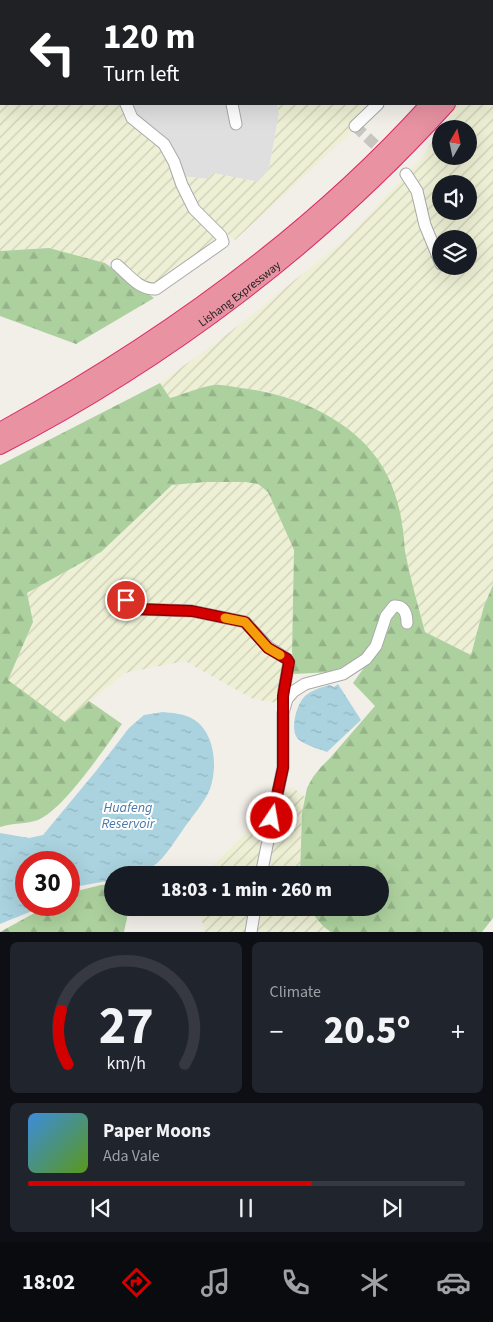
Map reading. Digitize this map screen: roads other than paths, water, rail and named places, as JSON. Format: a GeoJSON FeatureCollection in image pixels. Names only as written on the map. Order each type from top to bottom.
{"type":"FeatureCollection","features":[{"type":"Feature","properties":{"kind":"highway","name":"Lishang Expressway"},"geometry":{"type":"LineString","coordinates":[[0,430],[114,364],[223,289],[325,206],[428,105]]}},
{"type":"Feature","properties":{"kind":"highway","name":"Lishang Expressway"},"geometry":{"type":"LineString","coordinates":[[0,446],[122,375],[231,300],[347,204],[398,156],[446,105]]}},
{"type":"Feature","properties":{"kind":"street"},"geometry":{"type":"LineString","coordinates":[[117,266],[139,284],[148,289],[156,289],[223,242],[220,236],[194,209],[182,185],[174,162],[164,144],[132,118],[126,105]]}},
{"type":"Feature","properties":{"kind":"street"},"geometry":{"type":"LineString","coordinates":[[232,105],[236,124]]}},
{"type":"Feature","properties":{"kind":"street"},"geometry":{"type":"LineString","coordinates":[[355,126],[377,105]]}},
{"type":"Feature","properties":{"kind":"street"},"geometry":{"type":"LineString","coordinates":[[406,174],[417,191],[425,225],[432,242]]}},
{"type":"Feature","properties":{"kind":"street"},"geometry":{"type":"LineString","coordinates":[[126,600],[135,609],[192,611],[245,622],[268,648],[289,662],[284,690],[283,768],[263,866]]}},
{"type":"Feature","properties":{"kind":"street"},"geometry":{"type":"LineString","coordinates":[[284,705],[294,691],[305,684],[343,674],[366,660],[376,646],[386,616],[394,606],[400,606],[405,610],[407,623]]}},
{"type":"Feature","properties":{"kind":"street"},"geometry":{"type":"LineString","coordinates":[[252,932],[254,916]]}},
{"type":"Feature","properties":{"kind":"water"},"geometry":{"type":"Polygon","coordinates":[[[338,684],[361,720],[327,752],[298,739],[295,735],[294,723],[299,704],[305,696],[314,690],[330,685],[334,687],[338,684]]]}},
{"type":"Feature","properties":{"kind":"water","name":"Huafeng Reservoir"},"geometry":{"type":"Polygon","coordinates":[[[163,712],[179,714],[193,719],[206,732],[213,751],[214,771],[210,789],[201,805],[166,853],[154,866],[104,866],[104,881],[80,886],[80,851],[15,851],[15,916],[20,916],[0,924],[0,833],[29,838],[43,835],[129,728],[144,715],[163,712]]]}},
{"type":"Feature","properties":{"kind":"tunnel"},"geometry":{"type":"LineString","coordinates":[[355,126],[406,174]]}}]}
